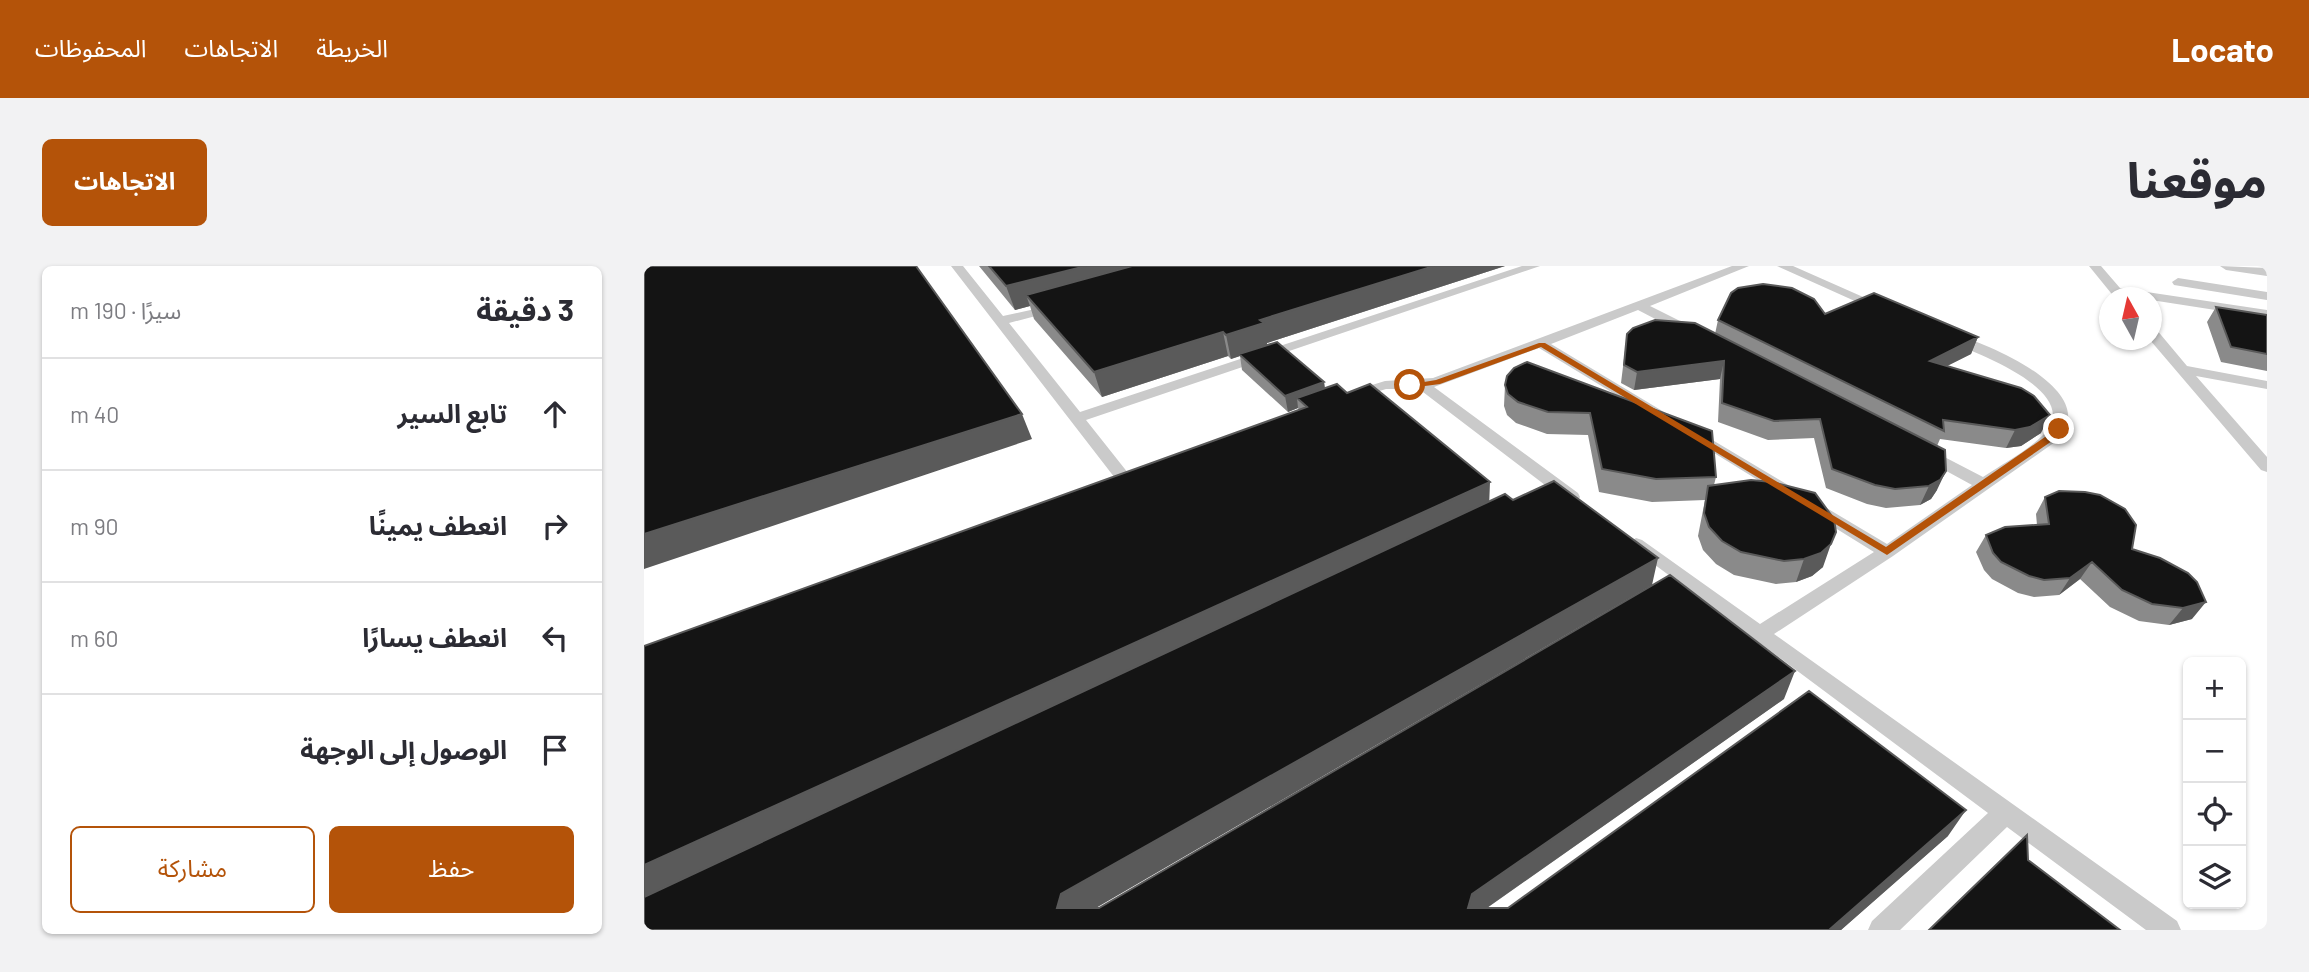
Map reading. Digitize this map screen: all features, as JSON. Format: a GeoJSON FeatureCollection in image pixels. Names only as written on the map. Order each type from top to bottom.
{"type":"FeatureCollection","features":[{"type":"Feature","properties":{"kind":"lane"},"geometry":{"type":"LineString","coordinates":[[957,266],[1124,478]]}},
{"type":"Feature","properties":{"kind":"lane"},"geometry":{"type":"LineString","coordinates":[[1077,418],[1534,266]]}},
{"type":"Feature","properties":{"kind":"lane"},"geometry":{"type":"LineString","coordinates":[[1331,404],[1385,386],[1422,385],[1542,344],[1742,266]]}},
{"type":"Feature","properties":{"kind":"lane"},"geometry":{"type":"LineString","coordinates":[[1783,266],[1895,314]]}},
{"type":"Feature","properties":{"kind":"lane"},"geometry":{"type":"LineString","coordinates":[[2095,266],[2113,287]]}},
{"type":"Feature","properties":{"kind":"lane"},"geometry":{"type":"LineString","coordinates":[[2172,266],[2184,302]]}},
{"type":"Feature","properties":{"kind":"lane"},"geometry":{"type":"LineString","coordinates":[[2226,266],[2267,272]]}},
{"type":"Feature","properties":{"kind":"lane"},"geometry":{"type":"LineString","coordinates":[[2178,282],[2267,296]]}},
{"type":"Feature","properties":{"kind":"lane"},"geometry":{"type":"LineString","coordinates":[[2162,299],[2267,314]]}},
{"type":"Feature","properties":{"kind":"lane"},"geometry":{"type":"LineString","coordinates":[[1001,321],[1069,303]]}},
{"type":"Feature","properties":{"kind":"lane"},"geometry":{"type":"LineString","coordinates":[[2162,304],[2267,320]]}},
{"type":"Feature","properties":{"kind":"lane"},"geometry":{"type":"LineString","coordinates":[[1640,306],[1701,338]]}},
{"type":"Feature","properties":{"kind":"lane"},"geometry":{"type":"LineString","coordinates":[[1760,633],[1887,552],[2059,429],[2062,417],[2059,404],[2050,390],[2017,366],[1933,330]]}},
{"type":"Feature","properties":{"kind":"lane"},"geometry":{"type":"LineString","coordinates":[[1542,344],[1887,552]]}},
{"type":"Feature","properties":{"kind":"lane"},"geometry":{"type":"LineString","coordinates":[[2162,345],[2267,467]]}},
{"type":"Feature","properties":{"kind":"lane"},"geometry":{"type":"LineString","coordinates":[[2187,374],[2267,385]]}},
{"type":"Feature","properties":{"kind":"lane"},"geometry":{"type":"LineString","coordinates":[[2187,374],[2267,393]]}},
{"type":"Feature","properties":{"kind":"lane"},"geometry":{"type":"LineString","coordinates":[[1422,385],[1589,509]]}},
{"type":"Feature","properties":{"kind":"lane"},"geometry":{"type":"LineString","coordinates":[[1910,446],[1984,484]]}},
{"type":"Feature","properties":{"kind":"lane"},"geometry":{"type":"LineString","coordinates":[[1532,498],[1557,486]]}},
{"type":"Feature","properties":{"kind":"lane"},"geometry":{"type":"LineString","coordinates":[[1621,532],[2168,930]]}},
{"type":"Feature","properties":{"kind":"lane"},"geometry":{"type":"LineString","coordinates":[[1660,592],[1684,578]]}},
{"type":"Feature","properties":{"kind":"lane"},"geometry":{"type":"LineString","coordinates":[[1804,698],[1827,682]]}},
{"type":"Feature","properties":{"kind":"lane"},"geometry":{"type":"LineString","coordinates":[[1881,930],[2006,812]]}},
{"type":"Feature","properties":{"kind":"building"},"geometry":{"type":"Polygon","coordinates":[[[644,266],[916,266],[1022,414],[644,534],[644,266]]]}},
{"type":"Feature","properties":{"kind":"building"},"geometry":{"type":"Polygon","coordinates":[[[989,266],[1086,266],[1006,286],[989,266]]]}},
{"type":"Feature","properties":{"kind":"building"},"geometry":{"type":"Polygon","coordinates":[[[1132,266],[1434,266],[1260,320],[1264,323],[1226,335],[1223,332],[1094,372],[1026,295],[1132,266]]]}},
{"type":"Feature","properties":{"kind":"building"},"geometry":{"type":"Polygon","coordinates":[[[1763,284],[1792,288],[1814,299],[1825,314],[1874,293],[1978,337],[1930,361],[2021,388],[2034,396],[2050,415],[2030,427],[2015,430],[1943,420],[1944,431],[1718,320],[1731,293],[1738,288],[1763,284]]]}},
{"type":"Feature","properties":{"kind":"building"},"geometry":{"type":"Polygon","coordinates":[[[2216,307],[2267,315],[2267,354],[2231,347],[2216,307]]]}},
{"type":"Feature","properties":{"kind":"building"},"geometry":{"type":"Polygon","coordinates":[[[1655,320],[1695,323],[1945,450],[1946,471],[1940,480],[1929,486],[1895,489],[1875,485],[1832,469],[1820,419],[1774,421],[1722,403],[1724,361],[1637,372],[1624,365],[1627,334],[1633,328],[1655,320]]]}},
{"type":"Feature","properties":{"kind":"building"},"geometry":{"type":"Polygon","coordinates":[[[1277,342],[1324,382],[1285,396],[1239,354],[1277,342]]]}},
{"type":"Feature","properties":{"kind":"building"},"geometry":{"type":"Polygon","coordinates":[[[1527,362],[1712,431],[1716,477],[1656,479],[1602,469],[1590,413],[1548,412],[1518,402],[1508,394],[1505,385],[1507,376],[1514,368],[1527,362]]]}},
{"type":"Feature","properties":{"kind":"building"},"geometry":{"type":"Polygon","coordinates":[[[1337,384],[1347,393],[1370,384],[1490,482],[644,865],[644,646],[1307,407],[1297,398],[1337,384]]]}},
{"type":"Feature","properties":{"kind":"building"},"geometry":{"type":"Polygon","coordinates":[[[1751,480],[1772,482],[1815,493],[1834,519],[1836,532],[1831,544],[1821,553],[1804,559],[1784,561],[1741,552],[1722,541],[1709,527],[1704,513],[1708,486],[1751,480]]]}},
{"type":"Feature","properties":{"kind":"building"},"geometry":{"type":"Polygon","coordinates":[[[1554,481],[1658,558],[1061,894],[1057,908],[1099,908],[1670,575],[1795,671],[1472,894],[1468,908],[1508,908],[1809,691],[1966,810],[1829,930],[644,930],[644,897],[1505,494],[1513,500],[1554,481]]]}},
{"type":"Feature","properties":{"kind":"building"},"geometry":{"type":"Polygon","coordinates":[[[2059,491],[2100,495],[2125,509],[2136,525],[2132,549],[2160,558],[2188,573],[2197,582],[2206,602],[2183,608],[2152,604],[2122,590],[2092,562],[2070,578],[2044,580],[2029,576],[2001,562],[1993,553],[1986,535],[2005,527],[2049,524],[2045,497],[2059,491]]]}},
{"type":"Feature","properties":{"kind":"building"},"geometry":{"type":"Polygon","coordinates":[[[2027,835],[2028,860],[2120,930],[1929,930],[2027,835]]]}},
{"type":"Feature","properties":{"kind":"route"},"geometry":{"type":"LineString","coordinates":[[1410,385],[1437,382],[1542,344],[1887,552],[2049,439],[2059,429]]}}]}
